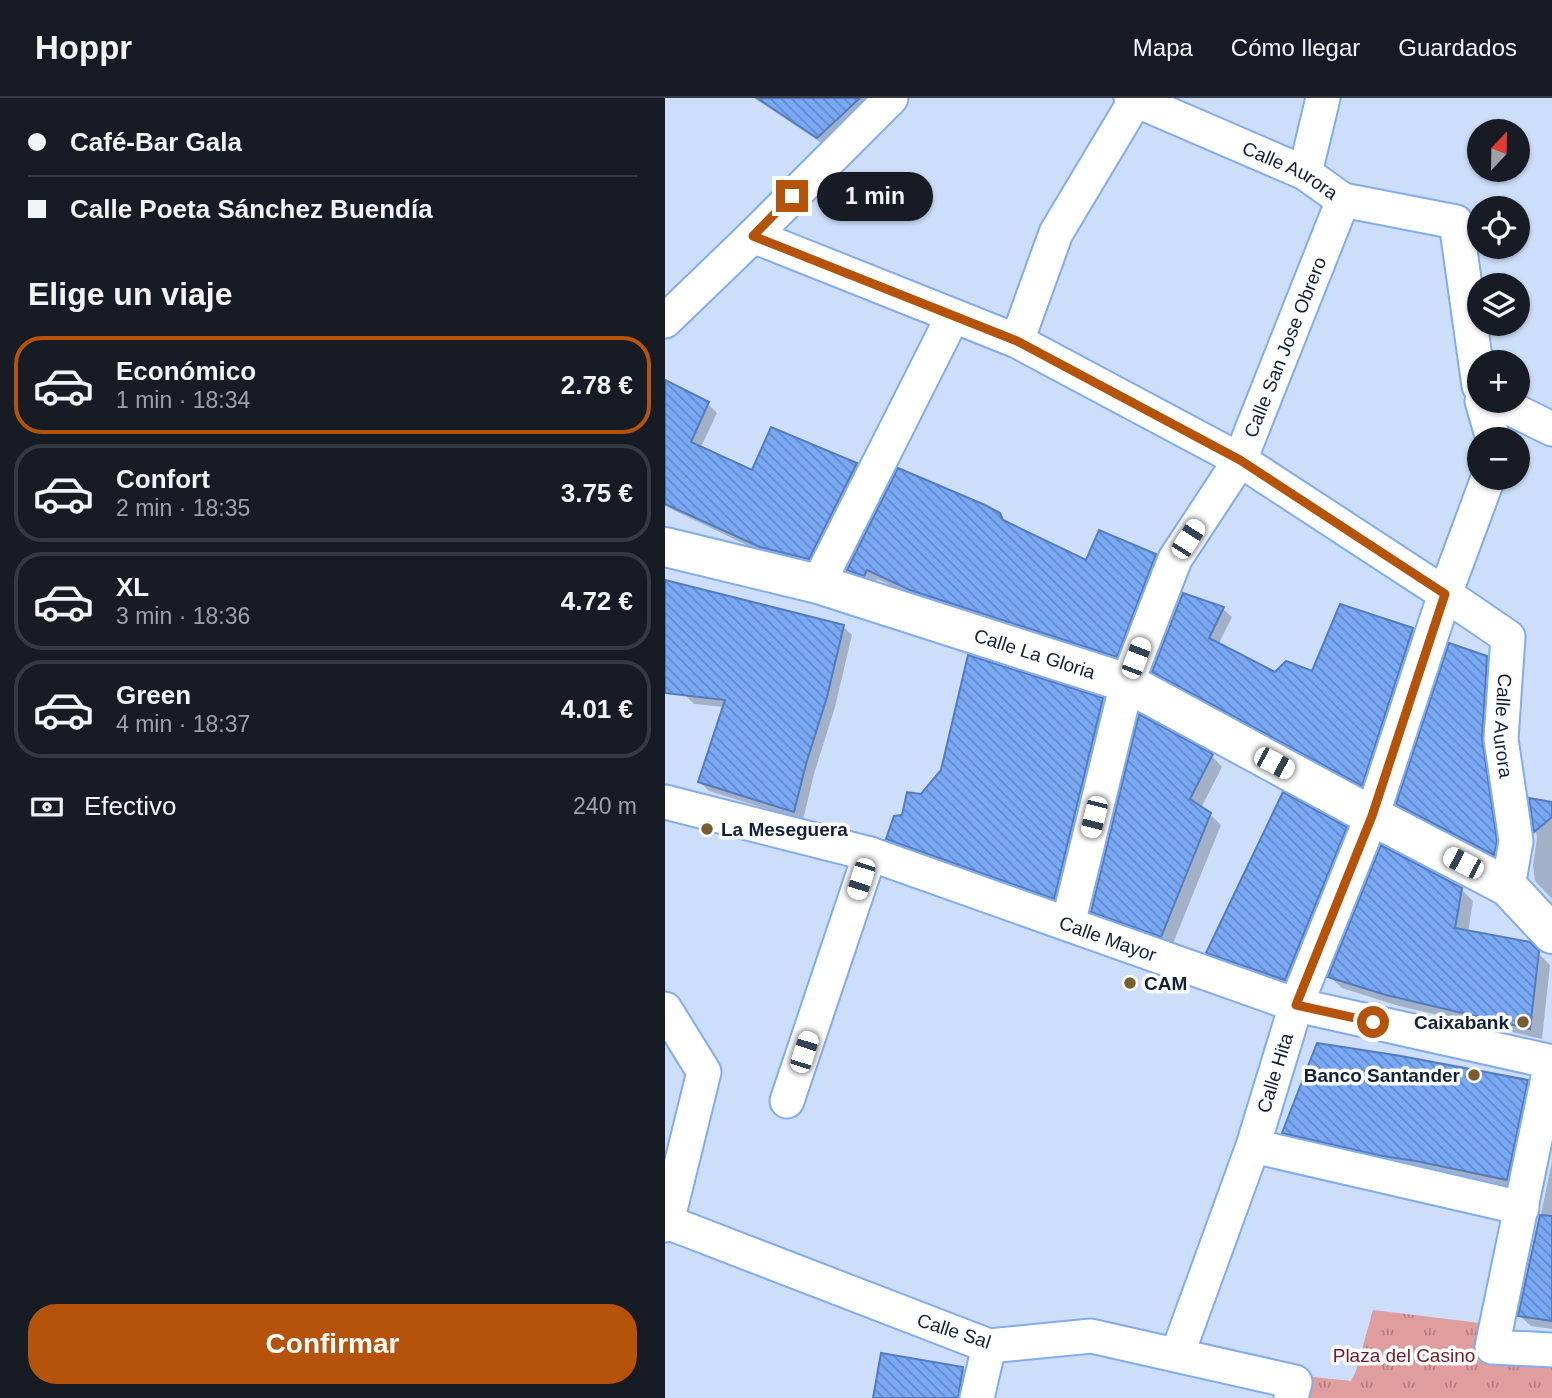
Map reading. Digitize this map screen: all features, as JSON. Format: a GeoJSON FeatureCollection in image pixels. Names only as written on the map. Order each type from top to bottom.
{"type":"FeatureCollection","features":[{"type":"Feature","properties":{"kind":"main road","name":"Calle La Gloria"},"geometry":{"type":"LineString","coordinates":[[665,547],[818,584],[1127,683],[1509,887],[1552,934]]}},
{"type":"Feature","properties":{"kind":"street"},"geometry":{"type":"LineString","coordinates":[[665,321],[891,98]]}},
{"type":"Feature","properties":{"kind":"street"},"geometry":{"type":"LineString","coordinates":[[1305,173],[1323,98]]}},
{"type":"Feature","properties":{"kind":"street"},"geometry":{"type":"LineString","coordinates":[[1017,341],[1056,233],[1133,99]]}},
{"type":"Feature","properties":{"kind":"street","name":"Calle Aurora"},"geometry":{"type":"LineString","coordinates":[[1133,99],[1305,173],[1343,200],[1456,222],[1474,350]]}},
{"type":"Feature","properties":{"kind":"street","name":"Calle San Jose Obrero"},"geometry":{"type":"LineString","coordinates":[[1067,924],[1127,683],[1175,559],[1240,460],[1343,200]]}},
{"type":"Feature","properties":{"kind":"street"},"geometry":{"type":"LineString","coordinates":[[753,236],[1017,341],[1240,460],[1445,594],[1484,490]]}},
{"type":"Feature","properties":{"kind":"street"},"geometry":{"type":"LineString","coordinates":[[818,584],[953,316]]}},
{"type":"Feature","properties":{"kind":"street"},"geometry":{"type":"LineString","coordinates":[[1519,413],[1552,429]]}},
{"type":"Feature","properties":{"kind":"street","name":"Calle Aurora"},"geometry":{"type":"LineString","coordinates":[[1445,594],[1508,637],[1501,739],[1516,841],[1509,887]]}},
{"type":"Feature","properties":{"kind":"street","name":"Calle Hita"},"geometry":{"type":"LineString","coordinates":[[1177,1354],[1253,1146],[1296,1005],[1372,816],[1445,594]]}},
{"type":"Feature","properties":{"kind":"street","name":"Calle Mayor"},"geometry":{"type":"LineString","coordinates":[[665,802],[870,855],[1296,1005],[1552,1062]]}},
{"type":"Feature","properties":{"kind":"street"},"geometry":{"type":"LineString","coordinates":[[787,1101],[870,855]]}},
{"type":"Feature","properties":{"kind":"street"},"geometry":{"type":"LineString","coordinates":[[665,1009],[703,1073],[666,1223]]}},
{"type":"Feature","properties":{"kind":"street"},"geometry":{"type":"LineString","coordinates":[[1552,1062],[1492,1347],[1552,1350]]}},
{"type":"Feature","properties":{"kind":"street"},"geometry":{"type":"LineString","coordinates":[[1253,1146],[1522,1208]]}},
{"type":"Feature","properties":{"kind":"street","name":"Calle Sal"},"geometry":{"type":"LineString","coordinates":[[666,1223],[989,1346],[1091,1336],[1177,1354],[1293,1390]]}},
{"type":"Feature","properties":{"kind":"street"},"geometry":{"type":"LineString","coordinates":[[977,1398],[989,1346]]}},
{"type":"Feature","properties":{"kind":"green space","name":"Plaza del Casino"},"geometry":{"type":"Polygon","coordinates":[[[1500,1234],[1506,1329],[1552,1338],[1552,1398],[1307,1398],[1285,1374],[1351,1381],[1373,1310],[1480,1323],[1500,1234]]]}},
{"type":"Feature","properties":{"kind":"building"},"geometry":{"type":"Polygon","coordinates":[[[757,98],[860,98],[817,138],[757,98]]]}},
{"type":"Feature","properties":{"kind":"building"},"geometry":{"type":"Polygon","coordinates":[[[665,380],[709,402],[691,442],[752,470],[771,427],[857,463],[809,559],[760,547],[665,504],[665,380]]]}},
{"type":"Feature","properties":{"kind":"building"},"geometry":{"type":"Polygon","coordinates":[[[898,468],[985,505],[1000,513],[1003,520],[1086,560],[1099,530],[1156,554],[1117,657],[910,590],[867,570],[864,576],[847,570],[898,468]]]}},
{"type":"Feature","properties":{"kind":"building"},"geometry":{"type":"Polygon","coordinates":[[[665,580],[844,625],[827,697],[794,812],[698,782],[725,700],[665,693],[665,580]]]}},
{"type":"Feature","properties":{"kind":"building"},"geometry":{"type":"Polygon","coordinates":[[[1183,593],[1224,607],[1209,638],[1275,672],[1286,661],[1312,671],[1340,604],[1413,628],[1362,786],[1152,672],[1183,593]]]}},
{"type":"Feature","properties":{"kind":"building"},"geometry":{"type":"Polygon","coordinates":[[[1449,643],[1487,656],[1482,738],[1497,841],[1494,855],[1396,804],[1449,643]]]}},
{"type":"Feature","properties":{"kind":"building"},"geometry":{"type":"Polygon","coordinates":[[[968,655],[1103,698],[1054,899],[886,839],[894,816],[902,815],[907,792],[921,794],[941,770],[968,655]]]}},
{"type":"Feature","properties":{"kind":"building"},"geometry":{"type":"Polygon","coordinates":[[[1139,714],[1213,754],[1190,799],[1211,813],[1161,937],[1091,912],[1139,714]]]}},
{"type":"Feature","properties":{"kind":"building"},"geometry":{"type":"Polygon","coordinates":[[[1283,792],[1347,827],[1285,980],[1206,953],[1283,792]]]}},
{"type":"Feature","properties":{"kind":"building"},"geometry":{"type":"Polygon","coordinates":[[[1529,798],[1552,802],[1552,817],[1534,832],[1529,798]]]}},
{"type":"Feature","properties":{"kind":"building"},"geometry":{"type":"Polygon","coordinates":[[[1381,845],[1462,888],[1455,928],[1530,942],[1539,951],[1530,1029],[1386,995],[1328,977],[1381,845]]]}},
{"type":"Feature","properties":{"kind":"building"},"geometry":{"type":"Polygon","coordinates":[[[1317,1043],[1528,1080],[1507,1180],[1282,1133],[1317,1043]]]}},
{"type":"Feature","properties":{"kind":"building"},"geometry":{"type":"Polygon","coordinates":[[[1540,1215],[1552,1216],[1552,1321],[1518,1316],[1540,1215]]]}},
{"type":"Feature","properties":{"kind":"building"},"geometry":{"type":"Polygon","coordinates":[[[881,1353],[963,1367],[958,1398],[873,1398],[881,1353]]]}},
{"type":"Feature","properties":{"kind":"place","name":"La Meseguera"},"geometry":{"type":"Point","coordinates":[707,829]}},
{"type":"Feature","properties":{"kind":"place","name":"CAM"},"geometry":{"type":"Point","coordinates":[1130,983]}},
{"type":"Feature","properties":{"kind":"place","name":"Caixabank"},"geometry":{"type":"Point","coordinates":[1523,1022]}},
{"type":"Feature","properties":{"kind":"place","name":"Banco Santander"},"geometry":{"type":"Point","coordinates":[1474,1075]}},
{"type":"Feature","properties":{"kind":"route"},"geometry":{"type":"LineString","coordinates":[[792,196],[753,236],[1017,341],[1240,460],[1445,594],[1372,816],[1296,1005],[1373,1022]]}}]}
